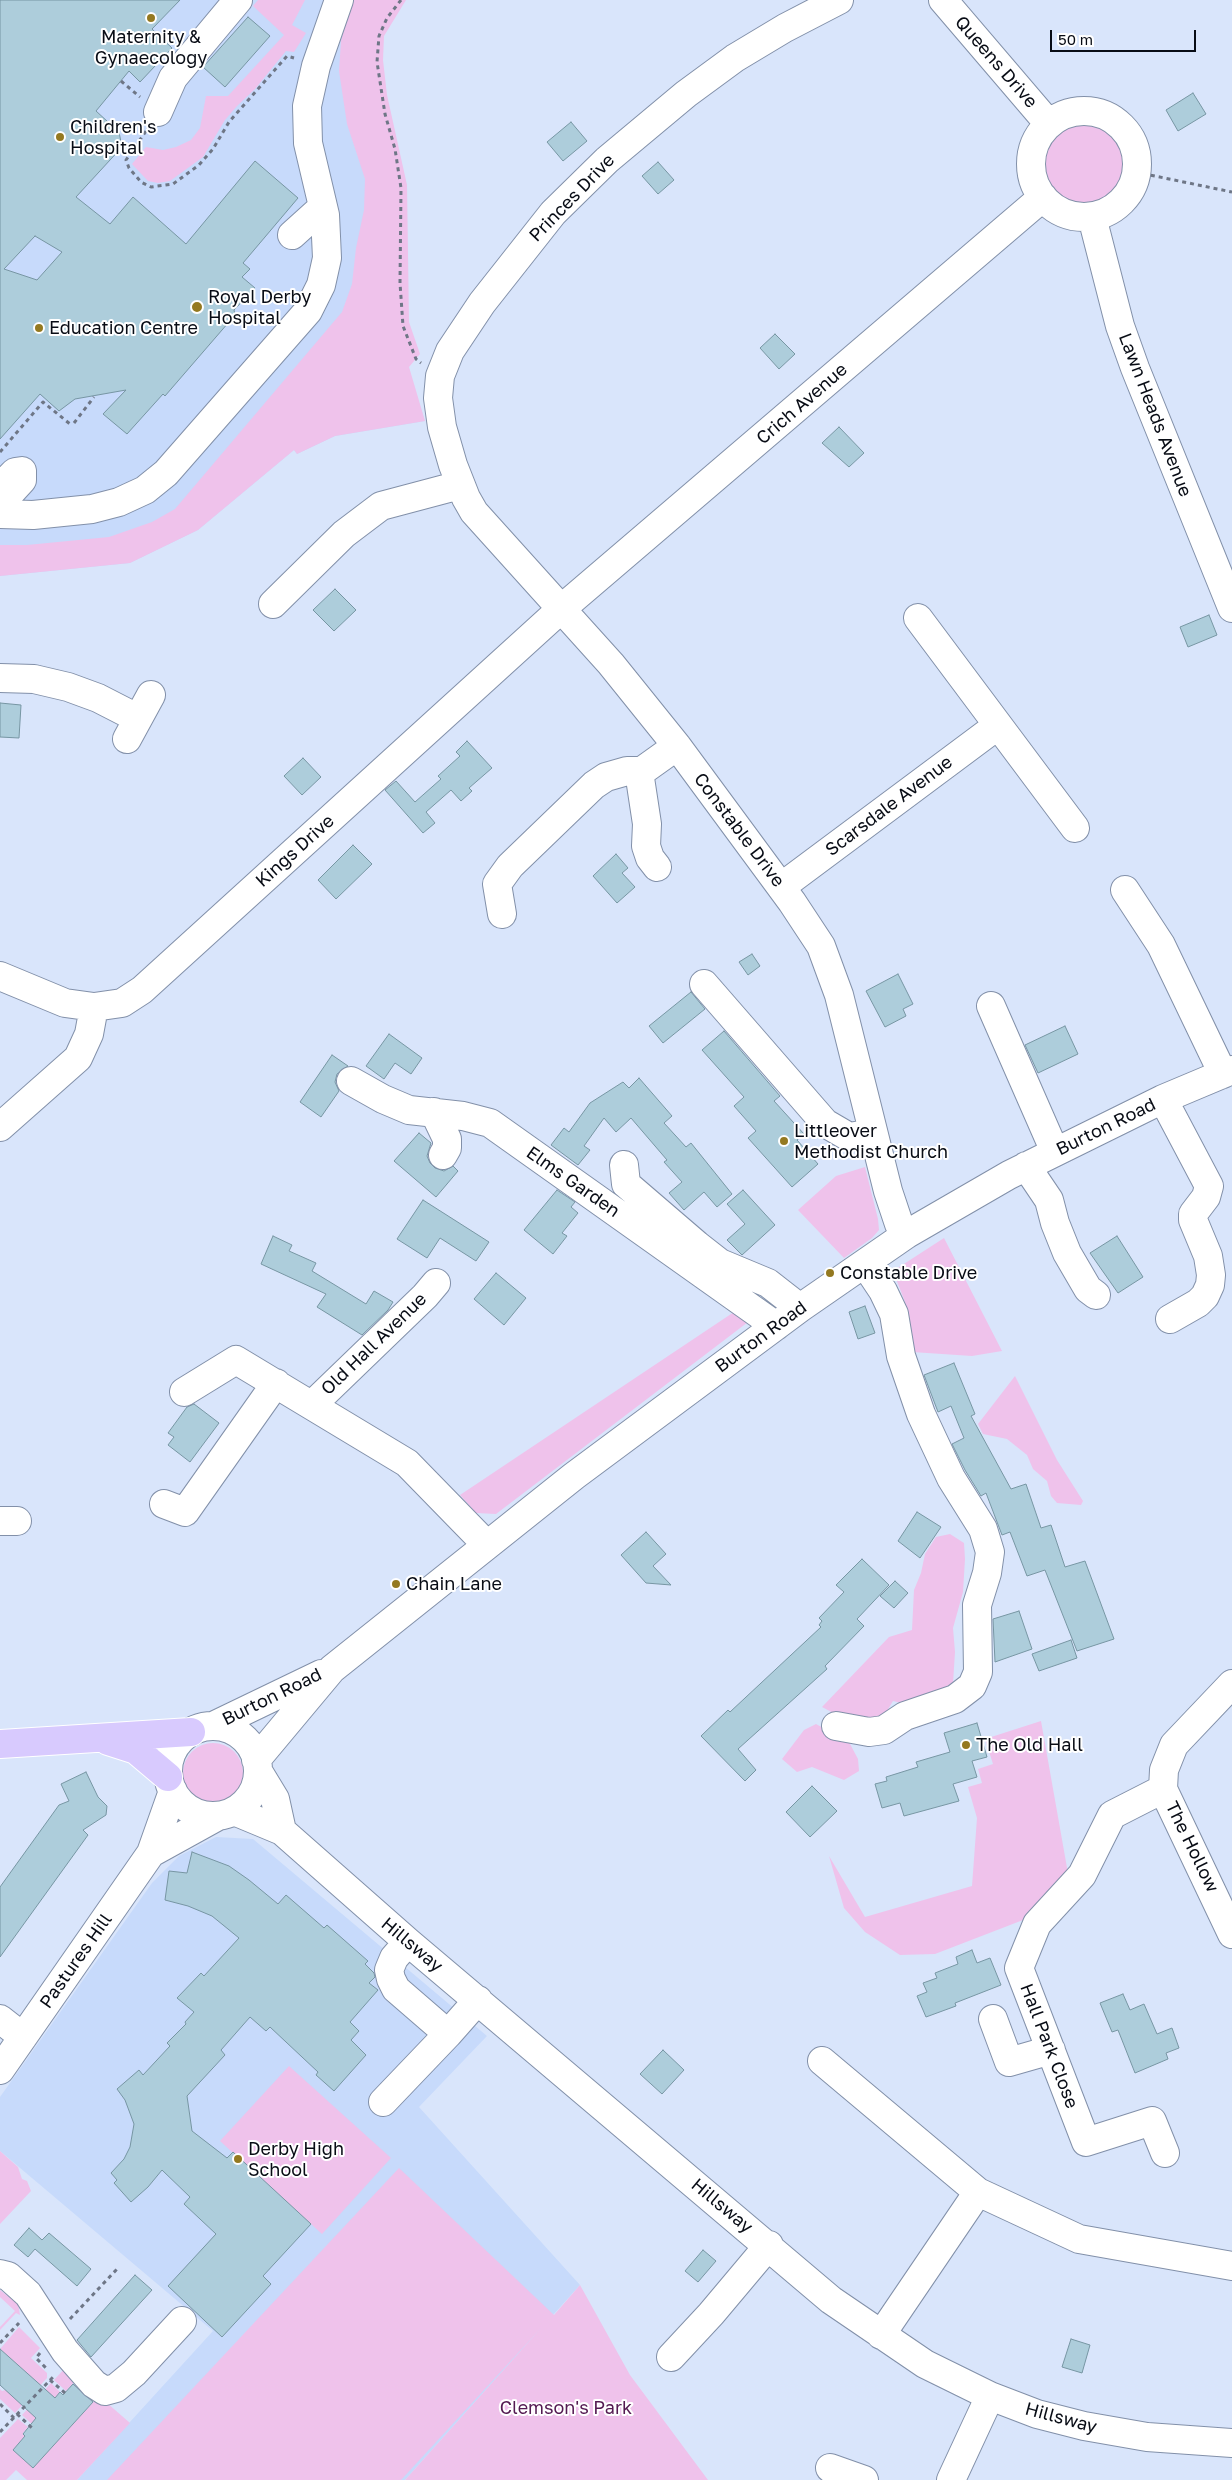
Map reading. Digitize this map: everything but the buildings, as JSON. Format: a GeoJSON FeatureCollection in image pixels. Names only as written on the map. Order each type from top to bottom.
{"type":"FeatureCollection","features":[{"type":"Feature","properties":{"kind":"main road"},"geometry":{"type":"LineString","coordinates":[[0,1744],[100,1739],[202,1729]]}},
{"type":"Feature","properties":{"kind":"main road"},"geometry":{"type":"LineString","coordinates":[[100,1739],[136,1750],[170,1784]]}},
{"type":"Feature","properties":{"kind":"street"},"geometry":{"type":"LineString","coordinates":[[158,112],[173,78],[238,0]]}},
{"type":"Feature","properties":{"kind":"street"},"geometry":{"type":"LineString","coordinates":[[0,514],[40,514],[108,506],[137,495],[155,483],[227,405],[308,311],[321,285],[327,258],[327,230],[308,143],[307,106],[316,66],[339,0]]}},
{"type":"Feature","properties":{"kind":"street","name":"Princes Drive"},"geometry":{"type":"LineString","coordinates":[[460,485],[442,427],[438,398],[439,381],[453,345],[482,303],[553,213],[607,160],[679,99],[735,58],[785,28],[839,0]]}},
{"type":"Feature","properties":{"kind":"street","name":"Queens Drive"},"geometry":{"type":"LineString","coordinates":[[943,0],[1049,124]]}},
{"type":"Feature","properties":{"kind":"street"},"geometry":{"type":"LineString","coordinates":[[1085,111],[1102,112],[1116,119],[1126,132],[1135,151],[1135,177],[1128,193],[1118,205],[1102,215],[1081,218],[1066,214],[1043,197],[1035,181],[1032,154],[1039,136],[1049,124],[1064,115],[1085,111]]}},
{"type":"Feature","properties":{"kind":"street","name":"Crich Avenue"},"geometry":{"type":"LineString","coordinates":[[560,610],[1043,197]]}},
{"type":"Feature","properties":{"kind":"street"},"geometry":{"type":"LineString","coordinates":[[292,235],[323,207]]}},
{"type":"Feature","properties":{"kind":"street","name":"Lawn Heads Avenue"},"geometry":{"type":"LineString","coordinates":[[1092,217],[1120,326],[1135,368],[1232,608]]}},
{"type":"Feature","properties":{"kind":"street"},"geometry":{"type":"LineString","coordinates":[[0,487],[14,472],[22,471],[22,480],[0,504]]}},
{"type":"Feature","properties":{"kind":"street"},"geometry":{"type":"LineString","coordinates":[[273,604],[344,534],[381,506],[460,485]]}},
{"type":"Feature","properties":{"kind":"street","name":"Constable Drive"},"geometry":{"type":"LineString","coordinates":[[460,485],[474,512],[560,610],[611,664],[677,746],[781,886],[822,946],[832,972],[888,1191],[899,1224],[907,1234]]}},
{"type":"Feature","properties":{"kind":"street","name":"Kings Drive"},"geometry":{"type":"LineString","coordinates":[[0,976],[65,1003],[94,1007],[122,1003],[142,990],[560,610]]}},
{"type":"Feature","properties":{"kind":"street"},"geometry":{"type":"LineString","coordinates":[[918,618],[1075,828]]}},
{"type":"Feature","properties":{"kind":"street"},"geometry":{"type":"LineString","coordinates":[[0,678],[34,679],[68,687],[98,698],[138,717]]}},
{"type":"Feature","properties":{"kind":"street","name":"Scarsdale Avenue"},"geometry":{"type":"LineString","coordinates":[[781,886],[997,726]]}},
{"type":"Feature","properties":{"kind":"street"},"geometry":{"type":"LineString","coordinates":[[502,914],[497,884],[510,866],[594,785],[606,777],[627,770],[642,771],[677,746]]}},
{"type":"Feature","properties":{"kind":"street"},"geometry":{"type":"LineString","coordinates":[[642,771],[640,786],[647,824],[646,846],[650,858],[660,872]]}},
{"type":"Feature","properties":{"kind":"street"},"geometry":{"type":"LineString","coordinates":[[1125,890],[1161,945],[1228,1072]]}},
{"type":"Feature","properties":{"kind":"street"},"geometry":{"type":"LineString","coordinates":[[704,984],[825,1123],[849,1137],[873,1133]]}},
{"type":"Feature","properties":{"kind":"street"},"geometry":{"type":"LineString","coordinates":[[991,1006],[1055,1152]]}},
{"type":"Feature","properties":{"kind":"street"},"geometry":{"type":"LineString","coordinates":[[0,1127],[78,1058],[89,1034],[94,1007]]}},
{"type":"Feature","properties":{"kind":"street","name":"Burton Road"},"geometry":{"type":"LineString","coordinates":[[257,1766],[332,1669],[486,1544],[800,1308],[907,1234],[1026,1166],[1163,1099],[1228,1072]]}},
{"type":"Feature","properties":{"kind":"street","name":"Elms Garden"},"geometry":{"type":"LineString","coordinates":[[351,1081],[395,1105],[409,1110],[434,1112],[490,1123],[776,1326]]}},
{"type":"Feature","properties":{"kind":"street"},"geometry":{"type":"LineString","coordinates":[[1163,1099],[1208,1186],[1206,1197],[1193,1214],[1193,1220],[1208,1256],[1212,1276],[1205,1296],[1198,1303],[1170,1319]]}},
{"type":"Feature","properties":{"kind":"street"},"geometry":{"type":"LineString","coordinates":[[434,1112],[447,1139],[447,1148],[443,1155]]}},
{"type":"Feature","properties":{"kind":"street"},"geometry":{"type":"LineString","coordinates":[[624,1165],[626,1184],[697,1245],[720,1263],[768,1283],[800,1308]]}},
{"type":"Feature","properties":{"kind":"street"},"geometry":{"type":"LineString","coordinates":[[1026,1166],[1049,1200],[1055,1223],[1068,1254],[1088,1289],[1096,1295]]}},
{"type":"Feature","properties":{"kind":"street"},"geometry":{"type":"LineString","coordinates":[[836,1726],[869,1732],[884,1730],[905,1716],[955,1699],[972,1686],[978,1672],[977,1605],[987,1573],[990,1552],[983,1529],[951,1478],[931,1437],[901,1356],[894,1314],[883,1291],[865,1264]]}},
{"type":"Feature","properties":{"kind":"street","name":"Old Hall Avenue"},"geometry":{"type":"LineString","coordinates":[[312,1405],[425,1296],[436,1283]]}},
{"type":"Feature","properties":{"kind":"street","name":"Old Hall Avenue"},"geometry":{"type":"LineString","coordinates":[[184,1392],[236,1360],[407,1463],[486,1544]]}},
{"type":"Feature","properties":{"kind":"street"},"geometry":{"type":"LineString","coordinates":[[164,1504],[185,1512],[276,1384]]}},
{"type":"Feature","properties":{"kind":"street","name":"Burton Road"},"geometry":{"type":"LineString","coordinates":[[202,1729],[332,1669]]}},
{"type":"Feature","properties":{"kind":"street"},"geometry":{"type":"LineString","coordinates":[[1163,1789],[1164,1770],[1174,1745],[1232,1684]]}},
{"type":"Feature","properties":{"kind":"street"},"geometry":{"type":"LineString","coordinates":[[202,1729],[230,1729],[244,1737],[254,1751],[257,1766],[256,1784],[248,1800],[226,1813],[200,1814],[184,1805],[170,1784],[168,1764],[172,1751],[180,1740],[202,1729]]}},
{"type":"Feature","properties":{"kind":"street"},"geometry":{"type":"LineString","coordinates":[[257,1766],[275,1799],[282,1831]]}},
{"type":"Feature","properties":{"kind":"street","name":"Pastures Hill"},"geometry":{"type":"LineString","coordinates":[[0,2070],[151,1853],[170,1784]]}},
{"type":"Feature","properties":{"kind":"street","name":"The Hollow"},"geometry":{"type":"LineString","coordinates":[[1163,1789],[1232,1934]]}},
{"type":"Feature","properties":{"kind":"street","name":"Hall Park Close"},"geometry":{"type":"LineString","coordinates":[[1163,1789],[1112,1815],[1082,1875],[1037,1924],[1020,1968],[1086,2142],[1152,2121],[1165,2153]]}},
{"type":"Feature","properties":{"kind":"street","name":"Pastures Hill"},"geometry":{"type":"LineString","coordinates":[[151,1853],[226,1813]]}},
{"type":"Feature","properties":{"kind":"street","name":"Hillsway"},"geometry":{"type":"LineString","coordinates":[[226,1813],[282,1831],[408,1942],[769,2245],[831,2300],[925,2364],[990,2396],[1037,2414],[1084,2426],[1146,2436],[1232,2442]]}},
{"type":"Feature","properties":{"kind":"street"},"geometry":{"type":"LineString","coordinates":[[408,1942],[394,1958],[390,1970],[391,1979],[396,1989],[448,2034]]}},
{"type":"Feature","properties":{"kind":"street"},"geometry":{"type":"LineString","coordinates":[[383,2102],[478,2000]]}},
{"type":"Feature","properties":{"kind":"street"},"geometry":{"type":"LineString","coordinates":[[993,2018],[1009,2062],[1051,2050]]}},
{"type":"Feature","properties":{"kind":"street"},"geometry":{"type":"LineString","coordinates":[[0,2019],[23,2037]]}},
{"type":"Feature","properties":{"kind":"street"},"geometry":{"type":"LineString","coordinates":[[822,2062],[978,2192],[1079,2239],[1232,2266]]}},
{"type":"Feature","properties":{"kind":"street"},"geometry":{"type":"LineString","coordinates":[[881,2335],[978,2192]]}},
{"type":"Feature","properties":{"kind":"street"},"geometry":{"type":"LineString","coordinates":[[671,2357],[711,2314],[769,2245]]}},
{"type":"Feature","properties":{"kind":"street"},"geometry":{"type":"LineString","coordinates":[[0,2274],[8,2276],[28,2294],[42,2327],[94,2384],[105,2391],[116,2388],[134,2372],[182,2321]]}},
{"type":"Feature","properties":{"kind":"street"},"geometry":{"type":"LineString","coordinates":[[951,2480],[990,2396]]}},
{"type":"Feature","properties":{"kind":"street"},"geometry":{"type":"LineString","coordinates":[[830,2468],[864,2480]]}},
{"type":"Feature","properties":{"kind":"path"},"geometry":{"type":"LineString","coordinates":[[401,0],[387,18],[379,36],[377,62],[384,114],[395,149],[401,188],[400,283],[403,326],[416,359],[439,381]]}},
{"type":"Feature","properties":{"kind":"path"},"geometry":{"type":"LineString","coordinates":[[158,112],[126,160],[134,175],[141,182],[151,187],[173,184],[199,165],[213,149],[229,122],[287,56],[295,58],[293,67]]}},
{"type":"Feature","properties":{"kind":"path"},"geometry":{"type":"LineString","coordinates":[[1135,177],[1150,175],[1232,192]]}},
{"type":"Feature","properties":{"kind":"path"},"geometry":{"type":"LineString","coordinates":[[0,452],[43,402],[72,424],[94,397]]}},
{"type":"Feature","properties":{"kind":"path"},"geometry":{"type":"LineString","coordinates":[[0,2343],[19,2323],[42,2327],[118,2268]]}},
{"type":"Feature","properties":{"kind":"path"},"geometry":{"type":"LineString","coordinates":[[0,2432],[58,2370]]}},
{"type":"Feature","properties":{"kind":"path"},"geometry":{"type":"LineString","coordinates":[[50,2380],[65,2392]]}},
{"type":"Feature","properties":{"kind":"path"},"geometry":{"type":"LineString","coordinates":[[0,2404],[14,2418]]}},
{"type":"Feature","properties":{"kind":"path"},"geometry":{"type":"LineString","coordinates":[[17,2414],[32,2428]]}},
{"type":"Feature","properties":{"kind":"shaded area","name":"Royal Derby Hospital"},"geometry":{"type":"Polygon","coordinates":[[[0,0],[393,0],[376,34],[395,329],[425,421],[335,436],[297,454],[294,450],[198,530],[130,563],[0,576],[0,0]]]}},
{"type":"Feature","properties":{"kind":"shaded area","name":"Derby High School"},"geometry":{"type":"Polygon","coordinates":[[[216,1837],[253,1839],[487,2036],[419,2107],[580,2285],[405,2480],[77,2480],[213,2331],[0,2151],[0,2097],[152,1883],[179,1856],[216,1837]]]}},
{"type":"Feature","properties":{"kind":"green space"},"geometry":{"type":"Polygon","coordinates":[[[258,0],[305,0],[292,25],[306,33],[294,52],[286,51],[255,89],[225,120],[203,157],[170,181],[158,183],[148,181],[132,164],[146,147],[163,150],[176,147],[191,140],[200,128],[206,96],[228,96],[284,35],[253,6],[258,0]]]}},
{"type":"Feature","properties":{"kind":"green space"},"geometry":{"type":"Polygon","coordinates":[[[352,0],[406,0],[384,36],[383,60],[387,95],[407,185],[409,322],[420,354],[409,367],[425,421],[335,436],[297,454],[294,450],[198,530],[130,563],[0,576],[0,545],[27,545],[109,537],[152,522],[175,509],[342,312],[352,284],[356,248],[364,210],[365,179],[347,124],[339,71],[341,41],[352,0]]]}},
{"type":"Feature","properties":{"kind":"green space"},"geometry":{"type":"Polygon","coordinates":[[[1083,121],[1099,124],[1107,128],[1119,140],[1123,148],[1126,164],[1123,180],[1119,188],[1107,200],[1099,204],[1083,207],[1067,204],[1059,200],[1047,188],[1043,180],[1040,164],[1043,148],[1047,140],[1059,128],[1067,124],[1083,121]]]}},
{"type":"Feature","properties":{"kind":"green space"},"geometry":{"type":"Polygon","coordinates":[[[865,1167],[879,1230],[872,1238],[844,1258],[798,1210],[836,1176],[865,1167]]]}},
{"type":"Feature","properties":{"kind":"green space"},"geometry":{"type":"Polygon","coordinates":[[[944,1238],[1002,1351],[972,1356],[912,1352],[905,1302],[893,1271],[944,1238]]]}},
{"type":"Feature","properties":{"kind":"green space"},"geometry":{"type":"Polygon","coordinates":[[[734,1312],[752,1319],[496,1514],[476,1513],[460,1495],[734,1312]]]}},
{"type":"Feature","properties":{"kind":"green space"},"geometry":{"type":"Polygon","coordinates":[[[1015,1376],[1057,1460],[1083,1501],[1081,1505],[1057,1503],[1051,1496],[1047,1481],[1033,1469],[1027,1455],[1007,1439],[983,1434],[978,1424],[1015,1376]]]}},
{"type":"Feature","properties":{"kind":"green space"},"geometry":{"type":"Polygon","coordinates":[[[950,1534],[964,1543],[965,1559],[963,1592],[953,1628],[955,1652],[953,1683],[927,1697],[905,1704],[893,1701],[884,1716],[865,1719],[843,1718],[822,1707],[889,1637],[912,1630],[914,1590],[921,1573],[925,1554],[936,1537],[950,1534]]]}},
{"type":"Feature","properties":{"kind":"green space"},"geometry":{"type":"Polygon","coordinates":[[[1041,1721],[1069,1879],[1036,1915],[935,1954],[900,1955],[865,1932],[844,1908],[829,1856],[865,1917],[972,1886],[977,1818],[968,1787],[982,1783],[978,1769],[993,1764],[985,1739],[1041,1721]]]}},
{"type":"Feature","properties":{"kind":"green space"},"geometry":{"type":"Polygon","coordinates":[[[816,1724],[849,1742],[858,1759],[859,1771],[844,1780],[812,1767],[797,1772],[782,1759],[804,1730],[816,1724]]]}},
{"type":"Feature","properties":{"kind":"green space"},"geometry":{"type":"Polygon","coordinates":[[[213,1743],[230,1748],[238,1756],[243,1773],[238,1790],[230,1798],[213,1803],[196,1798],[188,1790],[183,1773],[188,1756],[196,1748],[213,1743]]]}},
{"type":"Feature","properties":{"kind":"green space"},"geometry":{"type":"Polygon","coordinates":[[[289,2066],[391,2158],[322,2234],[220,2141],[289,2066]]]}},
{"type":"Feature","properties":{"kind":"green space"},"geometry":{"type":"Polygon","coordinates":[[[0,2151],[18,2167],[22,2179],[27,2181],[31,2191],[0,2224],[0,2151]]]}},
{"type":"Feature","properties":{"kind":"green space","name":"Clemson's Park"},"geometry":{"type":"Polygon","coordinates":[[[399,2168],[554,2315],[580,2285],[630,2375],[708,2480],[405,2480],[542,2327],[401,2480],[107,2480],[399,2168]]]}},
{"type":"Feature","properties":{"kind":"green space"},"geometry":{"type":"Polygon","coordinates":[[[0,2290],[18,2304],[20,2315],[16,2313],[0,2330],[0,2327],[15,2311],[0,2297],[0,2290]]]}},
{"type":"Feature","properties":{"kind":"green space"},"geometry":{"type":"Polygon","coordinates":[[[19,2327],[40,2348],[31,2358],[47,2373],[47,2378],[15,2413],[0,2399],[0,2389],[2,2391],[36,2382],[0,2349],[19,2327]]]}},
{"type":"Feature","properties":{"kind":"green space"},"geometry":{"type":"Polygon","coordinates":[[[66,2367],[78,2378],[66,2391],[54,2380],[66,2367]]]}},
{"type":"Feature","properties":{"kind":"green space"},"geometry":{"type":"Polygon","coordinates":[[[51,2383],[60,2392],[34,2426],[22,2415],[51,2383]]]}},
{"type":"Feature","properties":{"kind":"green space"},"geometry":{"type":"Polygon","coordinates":[[[99,2396],[130,2423],[77,2480],[27,2480],[16,2470],[6,2480],[0,2480],[0,2438],[18,2419],[28,2427],[23,2433],[25,2436],[13,2450],[33,2467],[99,2396]]]}},
{"type":"Feature","properties":{"kind":"place","name":"Maternity & Gynaecology"},"geometry":{"type":"Point","coordinates":[151,18]}},
{"type":"Feature","properties":{"kind":"place","name":"Children's Hospital"},"geometry":{"type":"Point","coordinates":[60,137]}},
{"type":"Feature","properties":{"kind":"place","name":"Royal Derby Hospital"},"geometry":{"type":"Point","coordinates":[197,307]}},
{"type":"Feature","properties":{"kind":"place","name":"Education Centre"},"geometry":{"type":"Point","coordinates":[39,328]}},
{"type":"Feature","properties":{"kind":"place","name":"Littleover Methodist Church"},"geometry":{"type":"Point","coordinates":[784,1141]}},
{"type":"Feature","properties":{"kind":"place","name":"Constable Drive"},"geometry":{"type":"Point","coordinates":[830,1273]}},
{"type":"Feature","properties":{"kind":"place","name":"Chain Lane"},"geometry":{"type":"Point","coordinates":[396,1584]}},
{"type":"Feature","properties":{"kind":"place","name":"The Old Hall"},"geometry":{"type":"Point","coordinates":[966,1745]}},
{"type":"Feature","properties":{"kind":"place","name":"Derby High School"},"geometry":{"type":"Point","coordinates":[238,2159]}}]}
